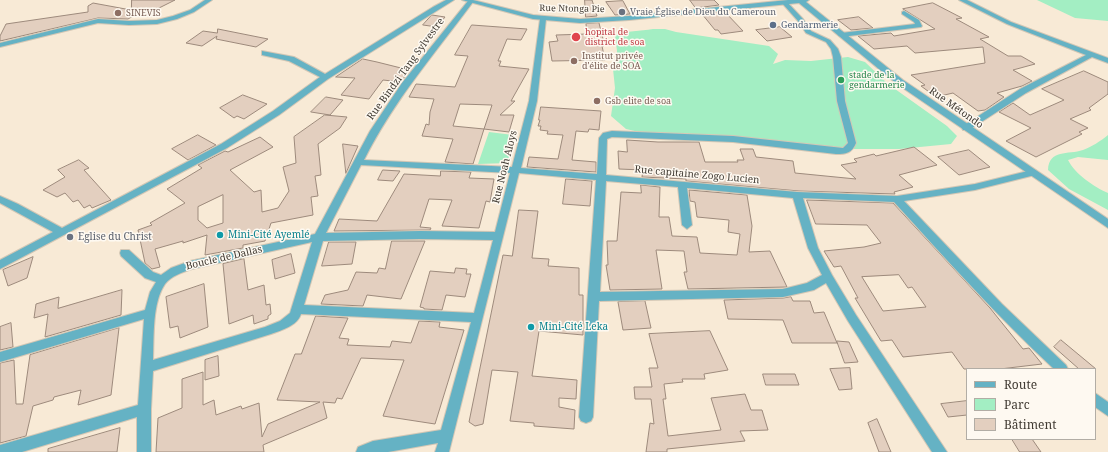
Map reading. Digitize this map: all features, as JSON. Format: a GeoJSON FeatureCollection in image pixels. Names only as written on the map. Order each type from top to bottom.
{"type":"FeatureCollection","features":[{"type":"Feature","properties":{"kind":"street"},"geometry":{"type":"LineString","coordinates":[[0,45],[98,21],[129,23],[157,22],[175,18],[192,11],[209,0]]}},
{"type":"Feature","properties":{"kind":"street"},"geometry":{"type":"LineString","coordinates":[[0,265],[224,146],[276,113],[325,77],[434,8],[451,0]]}},
{"type":"Feature","properties":{"kind":"street","name":"Rue Ntonga Pie"},"geometry":{"type":"LineString","coordinates":[[468,1],[543,19],[580,21],[785,3],[802,0]]}},
{"type":"Feature","properties":{"kind":"street","name":"Rue Métondo"},"geometry":{"type":"LineString","coordinates":[[802,0],[841,35],[900,82],[1108,224]]}},
{"type":"Feature","properties":{"kind":"street"},"geometry":{"type":"LineString","coordinates":[[962,0],[1009,23],[1091,55],[1108,60]]}},
{"type":"Feature","properties":{"kind":"street","name":"Rue Bindzi Tang Sylvestre"},"geometry":{"type":"LineString","coordinates":[[298,309],[319,236],[374,131],[405,85],[468,1]]}},
{"type":"Feature","properties":{"kind":"street"},"geometry":{"type":"LineString","coordinates":[[586,417],[603,138],[606,135],[612,134],[733,139],[836,151],[845,151],[850,148],[852,143],[841,101],[838,57],[828,41],[808,32],[801,20],[785,3]]}},
{"type":"Feature","properties":{"kind":"street"},"geometry":{"type":"LineString","coordinates":[[841,35],[919,26],[917,21],[904,13]]}},
{"type":"Feature","properties":{"kind":"street","name":"Rue Noah Aloys"},"geometry":{"type":"LineString","coordinates":[[442,452],[478,318],[533,101],[543,19]]}},
{"type":"Feature","properties":{"kind":"street"},"geometry":{"type":"LineString","coordinates":[[265,53],[297,61],[325,77]]}},
{"type":"Feature","properties":{"kind":"street"},"geometry":{"type":"LineString","coordinates":[[966,128],[1023,91],[1091,55]]}},
{"type":"Feature","properties":{"kind":"street","name":"Rue capitaine Zogo Lucien"},"geometry":{"type":"LineString","coordinates":[[357,162],[515,170],[797,195],[897,200],[976,187],[1032,172]]}},
{"type":"Feature","properties":{"kind":"street"},"geometry":{"type":"LineString","coordinates":[[682,185],[687,225]]}},
{"type":"Feature","properties":{"kind":"street"},"geometry":{"type":"LineString","coordinates":[[797,195],[813,248],[828,277],[852,318],[940,452]]}},
{"type":"Feature","properties":{"kind":"street"},"geometry":{"type":"LineString","coordinates":[[0,199],[61,232]]}},
{"type":"Feature","properties":{"kind":"street"},"geometry":{"type":"LineString","coordinates":[[897,200],[991,300],[1035,345],[1061,368]]}},
{"type":"Feature","properties":{"kind":"street","name":"Boucle de Dallas"},"geometry":{"type":"LineString","coordinates":[[162,280],[175,271],[190,265],[319,236],[370,238],[420,235],[498,236]]}},
{"type":"Feature","properties":{"kind":"street"},"geometry":{"type":"LineString","coordinates":[[125,253],[149,275],[162,280],[156,292],[150,313],[144,409],[144,452]]}},
{"type":"Feature","properties":{"kind":"street"},"geometry":{"type":"LineString","coordinates":[[594,297],[783,293],[810,286],[828,277]]}},
{"type":"Feature","properties":{"kind":"street"},"geometry":{"type":"LineString","coordinates":[[147,367],[284,324],[295,316],[298,309],[478,318]]}},
{"type":"Feature","properties":{"kind":"street"},"geometry":{"type":"LineString","coordinates":[[0,357],[150,313]]}},
{"type":"Feature","properties":{"kind":"street"},"geometry":{"type":"LineString","coordinates":[[1096,400],[1108,410]]}},
{"type":"Feature","properties":{"kind":"street"},"geometry":{"type":"LineString","coordinates":[[0,452],[144,409]]}},
{"type":"Feature","properties":{"kind":"street"},"geometry":{"type":"LineString","coordinates":[[363,452],[373,448],[447,435]]}},
{"type":"Feature","properties":{"kind":"green space"},"geometry":{"type":"Polygon","coordinates":[[[1037,0],[1108,0],[1108,21],[1075,18],[1037,0]]]}},
{"type":"Feature","properties":{"kind":"green space"},"geometry":{"type":"Polygon","coordinates":[[[653,29],[665,29],[769,46],[778,54],[773,64],[785,60],[811,61],[848,57],[865,62],[888,84],[947,126],[957,136],[951,144],[899,149],[845,149],[720,135],[639,132],[626,129],[611,116],[615,88],[613,69],[616,63],[617,51],[615,35],[653,29]]]}},
{"type":"Feature","properties":{"kind":"green space"},"geometry":{"type":"Polygon","coordinates":[[[489,132],[513,135],[508,163],[478,164],[489,132]]]}},
{"type":"Feature","properties":{"kind":"green space"},"geometry":{"type":"Polygon","coordinates":[[[1108,135],[1108,160],[1078,157],[1068,160],[1085,180],[1108,193],[1108,210],[1069,189],[1048,170],[1049,163],[1056,156],[1083,150],[1096,144],[1108,135]]]}},
{"type":"Feature","properties":{"kind":"building"},"geometry":{"type":"Polygon","coordinates":[[[132,0],[175,0],[143,16],[137,14],[128,19],[98,18],[0,41],[0,36],[6,24],[88,12],[88,6],[93,3],[131,10],[132,0]]]}},
{"type":"Feature","properties":{"kind":"building"},"geometry":{"type":"Polygon","coordinates":[[[585,0],[592,0],[597,16],[586,17],[585,0]]]}},
{"type":"Feature","properties":{"kind":"building"},"geometry":{"type":"Polygon","coordinates":[[[690,0],[714,0],[719,5],[696,8],[690,0]]]}},
{"type":"Feature","properties":{"kind":"building"},"geometry":{"type":"Polygon","coordinates":[[[623,1],[630,14],[615,15],[606,2],[623,1]]]}},
{"type":"Feature","properties":{"kind":"building"},"geometry":{"type":"Polygon","coordinates":[[[933,3],[962,18],[956,19],[989,37],[980,39],[1008,56],[1021,56],[1035,64],[1013,70],[1032,81],[1022,86],[997,93],[1004,97],[985,110],[978,111],[953,93],[936,97],[921,86],[925,85],[911,75],[985,63],[983,47],[915,53],[907,46],[874,49],[858,36],[891,33],[894,36],[935,29],[903,9],[933,3]]]}},
{"type":"Feature","properties":{"kind":"building"},"geometry":{"type":"Polygon","coordinates":[[[725,12],[743,31],[721,34],[718,30],[715,30],[702,14],[725,12]]]}},
{"type":"Feature","properties":{"kind":"building"},"geometry":{"type":"Polygon","coordinates":[[[432,15],[445,17],[437,27],[423,25],[432,15]]]}},
{"type":"Feature","properties":{"kind":"building"},"geometry":{"type":"Polygon","coordinates":[[[859,17],[873,28],[851,30],[838,20],[859,17]]]}},
{"type":"Feature","properties":{"kind":"building"},"geometry":{"type":"Polygon","coordinates":[[[599,23],[603,39],[604,46],[602,46],[605,60],[552,61],[549,42],[558,41],[556,35],[587,34],[586,24],[599,23]]]}},
{"type":"Feature","properties":{"kind":"building"},"geometry":{"type":"Polygon","coordinates":[[[472,25],[527,29],[521,40],[507,39],[498,61],[501,61],[499,66],[529,69],[511,101],[515,101],[500,115],[514,115],[509,132],[484,129],[473,164],[445,162],[453,139],[422,136],[426,124],[429,125],[430,112],[434,99],[409,97],[416,84],[455,87],[468,56],[455,55],[472,25]],[[460,104],[453,126],[484,129],[492,105],[460,104]]]}},
{"type":"Feature","properties":{"kind":"building"},"geometry":{"type":"Polygon","coordinates":[[[780,27],[792,37],[767,41],[756,30],[780,27]]]}},
{"type":"Feature","properties":{"kind":"building"},"geometry":{"type":"Polygon","coordinates":[[[218,29],[268,39],[256,47],[216,39],[217,36],[202,46],[186,43],[203,31],[217,33],[218,29]]]}},
{"type":"Feature","properties":{"kind":"building"},"geometry":{"type":"Polygon","coordinates":[[[363,59],[409,70],[401,82],[383,80],[369,99],[341,95],[355,78],[336,77],[363,59]]]}},
{"type":"Feature","properties":{"kind":"building"},"geometry":{"type":"Polygon","coordinates":[[[1084,71],[1108,82],[1108,94],[1089,108],[1091,110],[1070,119],[1088,128],[1079,132],[1082,134],[1036,157],[1006,141],[1031,128],[999,112],[1013,103],[1030,115],[1064,100],[1042,89],[1084,71]]]}},
{"type":"Feature","properties":{"kind":"building"},"geometry":{"type":"Polygon","coordinates":[[[243,95],[267,104],[244,119],[237,116],[234,118],[220,108],[243,95]]]}},
{"type":"Feature","properties":{"kind":"building"},"geometry":{"type":"Polygon","coordinates":[[[326,97],[343,100],[330,115],[311,112],[326,97]]]}},
{"type":"Feature","properties":{"kind":"building"},"geometry":{"type":"Polygon","coordinates":[[[541,107],[601,111],[599,130],[589,129],[588,132],[576,131],[572,160],[596,162],[596,172],[527,167],[529,157],[558,159],[563,135],[547,134],[548,131],[540,130],[541,126],[538,126],[541,107]]]}},
{"type":"Feature","properties":{"kind":"building"},"geometry":{"type":"Polygon","coordinates":[[[325,115],[347,117],[340,128],[318,144],[321,175],[315,176],[318,196],[311,197],[313,215],[271,223],[265,241],[243,245],[243,248],[205,255],[207,235],[183,243],[183,241],[155,249],[160,267],[152,269],[145,263],[138,230],[152,225],[150,223],[185,203],[167,189],[202,168],[198,165],[225,151],[228,152],[260,137],[273,147],[230,170],[254,192],[261,190],[262,212],[278,208],[289,191],[283,167],[296,163],[294,137],[325,115]],[[223,195],[198,207],[198,220],[207,228],[223,223],[223,195]]]}},
{"type":"Feature","properties":{"kind":"building"},"geometry":{"type":"Polygon","coordinates":[[[198,135],[216,145],[188,160],[172,149],[198,135]]]}},
{"type":"Feature","properties":{"kind":"building"},"geometry":{"type":"Polygon","coordinates":[[[627,140],[699,142],[705,162],[738,162],[737,160],[744,160],[740,149],[753,149],[756,157],[793,161],[795,173],[856,179],[841,165],[857,162],[854,159],[874,154],[876,156],[914,147],[937,165],[899,175],[913,187],[894,192],[895,194],[799,191],[686,181],[686,179],[642,177],[643,170],[619,169],[618,151],[627,152],[627,140]]]}},
{"type":"Feature","properties":{"kind":"building"},"geometry":{"type":"Polygon","coordinates":[[[343,144],[358,146],[346,173],[343,144]]]}},
{"type":"Feature","properties":{"kind":"building"},"geometry":{"type":"Polygon","coordinates":[[[969,150],[990,167],[959,175],[938,157],[969,150]]]}},
{"type":"Feature","properties":{"kind":"building"},"geometry":{"type":"Polygon","coordinates":[[[79,160],[89,168],[84,170],[111,200],[92,208],[90,205],[84,208],[78,200],[73,202],[65,193],[57,197],[43,190],[65,177],[58,170],[79,160]]]}},
{"type":"Feature","properties":{"kind":"building"},"geometry":{"type":"Polygon","coordinates":[[[383,170],[400,171],[393,181],[378,180],[383,170]]]}},
{"type":"Feature","properties":{"kind":"building"},"geometry":{"type":"Polygon","coordinates":[[[441,171],[471,172],[469,178],[494,179],[490,202],[486,201],[479,228],[442,226],[452,200],[429,199],[420,227],[431,228],[430,230],[334,231],[339,219],[377,221],[404,174],[440,176],[441,171]]]}},
{"type":"Feature","properties":{"kind":"building"},"geometry":{"type":"Polygon","coordinates":[[[566,179],[592,181],[590,206],[563,204],[566,179]]]}},
{"type":"Feature","properties":{"kind":"building"},"geometry":{"type":"Polygon","coordinates":[[[641,185],[660,187],[659,217],[669,217],[672,236],[697,237],[700,253],[737,255],[740,234],[728,232],[729,220],[697,217],[695,202],[690,201],[689,190],[747,195],[752,226],[749,252],[770,251],[787,287],[688,289],[684,272],[687,272],[684,251],[656,250],[662,289],[610,290],[606,265],[608,265],[607,241],[617,241],[621,192],[641,193],[641,185]]]}},
{"type":"Feature","properties":{"kind":"building"},"geometry":{"type":"Polygon","coordinates":[[[807,200],[893,203],[990,308],[1023,349],[1029,348],[1042,364],[1008,368],[964,369],[952,352],[903,357],[892,340],[881,341],[855,298],[858,298],[841,266],[834,267],[824,251],[864,247],[881,243],[867,225],[816,224],[807,200]],[[899,275],[862,277],[883,311],[926,307],[912,287],[908,288],[899,275]]]}},
{"type":"Feature","properties":{"kind":"building"},"geometry":{"type":"Polygon","coordinates":[[[519,210],[538,211],[532,258],[549,259],[548,266],[579,268],[579,295],[583,295],[583,335],[539,331],[532,376],[577,380],[576,399],[559,398],[559,407],[575,410],[574,429],[534,426],[534,423],[510,421],[518,372],[492,370],[483,424],[475,426],[469,422],[503,255],[512,256],[519,210]]]}},
{"type":"Feature","properties":{"kind":"building"},"geometry":{"type":"Polygon","coordinates":[[[392,241],[425,241],[401,299],[367,295],[363,306],[321,304],[325,295],[348,290],[356,272],[377,273],[379,268],[385,269],[392,241]]]}},
{"type":"Feature","properties":{"kind":"building"},"geometry":{"type":"Polygon","coordinates":[[[329,242],[356,242],[352,264],[322,266],[329,242]]]}},
{"type":"Feature","properties":{"kind":"building"},"geometry":{"type":"Polygon","coordinates":[[[291,254],[295,273],[275,279],[272,260],[291,254]]]}},
{"type":"Feature","properties":{"kind":"building"},"geometry":{"type":"Polygon","coordinates":[[[33,257],[27,278],[8,286],[3,270],[33,257]]]}},
{"type":"Feature","properties":{"kind":"building"},"geometry":{"type":"Polygon","coordinates":[[[244,259],[248,290],[264,285],[266,305],[270,304],[271,314],[268,316],[268,319],[254,324],[253,315],[229,324],[223,264],[244,259]]]}},
{"type":"Feature","properties":{"kind":"building"},"geometry":{"type":"Polygon","coordinates":[[[456,268],[467,269],[466,274],[471,274],[465,297],[446,295],[442,310],[424,309],[420,307],[430,271],[454,273],[456,268]]]}},
{"type":"Feature","properties":{"kind":"building"},"geometry":{"type":"Polygon","coordinates":[[[204,284],[208,327],[180,338],[178,326],[170,328],[166,297],[204,284]]]}},
{"type":"Feature","properties":{"kind":"building"},"geometry":{"type":"Polygon","coordinates":[[[122,290],[121,315],[45,337],[48,314],[34,318],[36,304],[59,297],[58,308],[122,290]]]}},
{"type":"Feature","properties":{"kind":"building"},"geometry":{"type":"Polygon","coordinates":[[[791,297],[793,301],[810,301],[814,313],[824,312],[837,343],[792,343],[783,320],[728,319],[724,300],[783,298],[791,297]]]}},
{"type":"Feature","properties":{"kind":"building"},"geometry":{"type":"Polygon","coordinates":[[[645,301],[651,328],[623,330],[618,302],[645,301]]]}},
{"type":"Feature","properties":{"kind":"building"},"geometry":{"type":"Polygon","coordinates":[[[316,316],[348,318],[339,338],[349,339],[347,345],[390,347],[392,341],[411,343],[419,321],[440,322],[439,327],[464,330],[435,424],[383,416],[404,360],[361,358],[342,399],[337,398],[335,403],[323,402],[327,418],[263,445],[264,452],[156,452],[158,418],[182,408],[182,379],[203,372],[203,405],[214,400],[216,415],[241,406],[242,409],[259,403],[262,437],[268,424],[320,402],[277,400],[295,354],[301,354],[316,316]]]}},
{"type":"Feature","properties":{"kind":"building"},"geometry":{"type":"Polygon","coordinates":[[[11,323],[13,347],[0,350],[0,327],[11,323]]]}},
{"type":"Feature","properties":{"kind":"building"},"geometry":{"type":"Polygon","coordinates":[[[119,328],[111,395],[78,405],[81,390],[54,397],[53,400],[33,406],[26,436],[0,443],[0,363],[14,360],[16,404],[23,404],[30,355],[119,328]]]}},
{"type":"Feature","properties":{"kind":"building"},"geometry":{"type":"Polygon","coordinates":[[[710,331],[728,370],[704,374],[705,379],[682,379],[683,382],[664,384],[666,399],[663,399],[668,436],[721,430],[711,398],[745,394],[751,410],[762,410],[768,430],[740,431],[745,441],[667,449],[667,452],[646,452],[650,423],[654,424],[651,399],[635,399],[634,387],[652,387],[649,368],[658,368],[649,334],[710,331]]]}},
{"type":"Feature","properties":{"kind":"building"},"geometry":{"type":"Polygon","coordinates":[[[1061,340],[1095,368],[1078,368],[1054,347],[1061,340]]]}},
{"type":"Feature","properties":{"kind":"building"},"geometry":{"type":"Polygon","coordinates":[[[837,341],[849,342],[858,362],[845,363],[837,341]]]}},
{"type":"Feature","properties":{"kind":"building"},"geometry":{"type":"Polygon","coordinates":[[[218,356],[219,376],[205,380],[205,360],[218,356]]]}},
{"type":"Feature","properties":{"kind":"building"},"geometry":{"type":"Polygon","coordinates":[[[850,368],[852,389],[839,390],[830,369],[850,368]]]}},
{"type":"Feature","properties":{"kind":"building"},"geometry":{"type":"Polygon","coordinates":[[[763,374],[795,374],[799,385],[766,385],[763,374]]]}},
{"type":"Feature","properties":{"kind":"building"},"geometry":{"type":"Polygon","coordinates":[[[966,401],[966,415],[948,417],[941,404],[966,401]]]}},
{"type":"Feature","properties":{"kind":"building"},"geometry":{"type":"Polygon","coordinates":[[[877,419],[891,452],[879,452],[868,423],[877,419]]]}},
{"type":"Feature","properties":{"kind":"building"},"geometry":{"type":"Polygon","coordinates":[[[120,428],[117,452],[48,452],[48,449],[120,428]]]}},
{"type":"Feature","properties":{"kind":"building"},"geometry":{"type":"Polygon","coordinates":[[[1013,440],[1033,440],[1041,452],[1020,452],[1013,440]]]}},
{"type":"Feature","properties":{"kind":"place","name":"Vraie Église de Dieu du Cameroun"},"geometry":{"type":"Point","coordinates":[622,12]}},
{"type":"Feature","properties":{"kind":"place","name":"SINEVIS"},"geometry":{"type":"Point","coordinates":[118,13]}},
{"type":"Feature","properties":{"kind":"place","name":"Gendarmerie"},"geometry":{"type":"Point","coordinates":[773,25]}},
{"type":"Feature","properties":{"kind":"place","name":"hopital de district de soa"},"geometry":{"type":"Point","coordinates":[576,37]}},
{"type":"Feature","properties":{"kind":"place","name":"Institut privée d'élite de SOA"},"geometry":{"type":"Point","coordinates":[574,61]}},
{"type":"Feature","properties":{"kind":"place","name":"stade de la gendarmerie"},"geometry":{"type":"Point","coordinates":[841,80]}},
{"type":"Feature","properties":{"kind":"place","name":"Gsb elite de soa"},"geometry":{"type":"Point","coordinates":[597,101]}},
{"type":"Feature","properties":{"kind":"place","name":"Mini-Cité Ayemlé"},"geometry":{"type":"Point","coordinates":[220,235]}},
{"type":"Feature","properties":{"kind":"place","name":"Eglise du Christ"},"geometry":{"type":"Point","coordinates":[70,237]}},
{"type":"Feature","properties":{"kind":"place","name":"Mini-Cité Leka"},"geometry":{"type":"Point","coordinates":[531,327]}}]}
